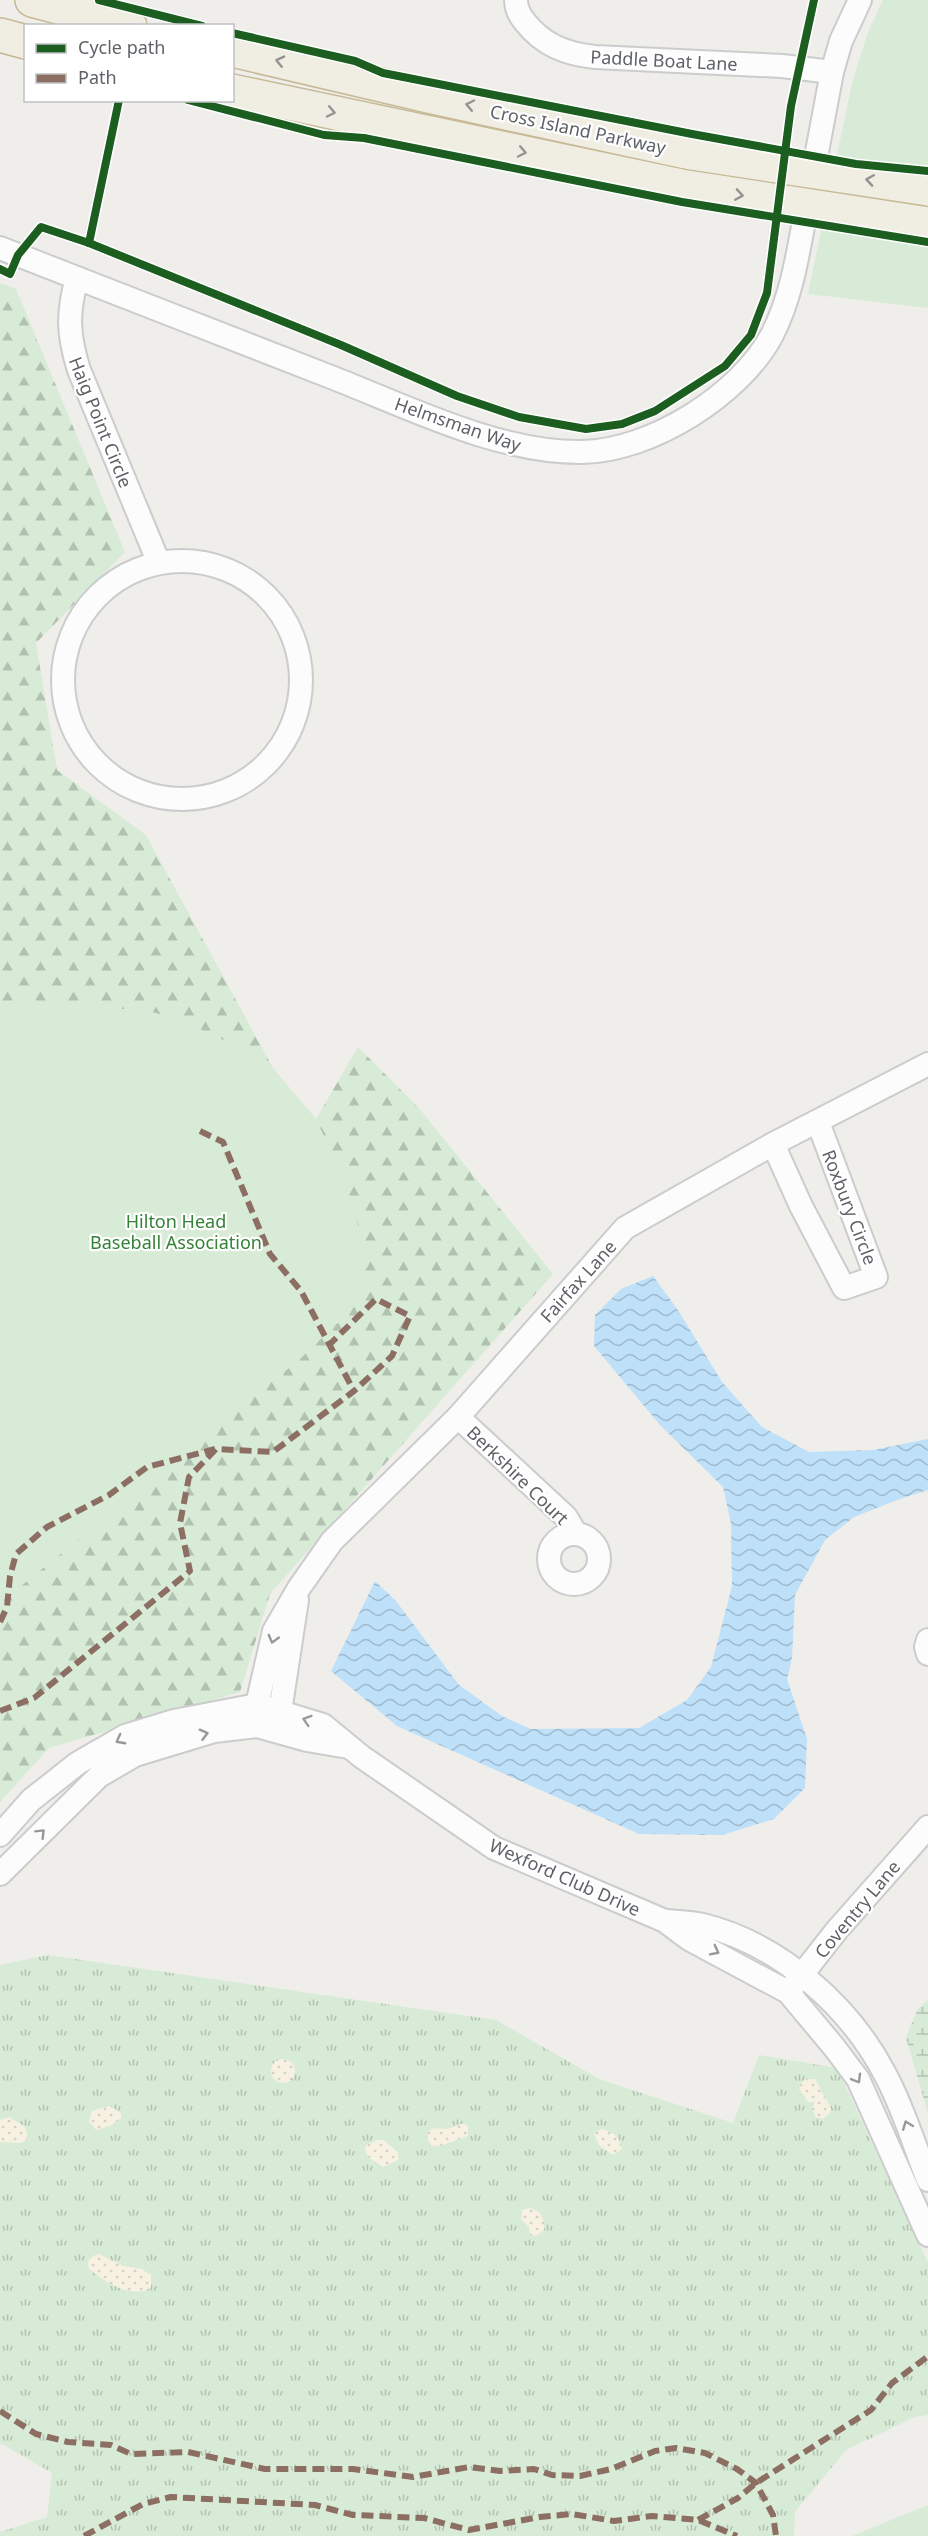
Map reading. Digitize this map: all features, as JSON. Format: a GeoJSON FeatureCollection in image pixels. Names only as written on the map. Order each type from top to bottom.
{"type":"FeatureCollection","features":[{"type":"Feature","properties":{"kind":"highway"},"geometry":{"type":"LineString","coordinates":[[32,0],[122,24]]}},
{"type":"Feature","properties":{"kind":"highway"},"geometry":{"type":"LineString","coordinates":[[0,35],[24,41]]}},
{"type":"Feature","properties":{"kind":"highway","name":"Cross Island Parkway"},"geometry":{"type":"LineString","coordinates":[[234,50],[428,96],[691,153],[928,189]]}},
{"type":"Feature","properties":{"kind":"highway","name":"Cross Island Parkway"},"geometry":{"type":"LineString","coordinates":[[234,91],[681,186],[928,224]]}},
{"type":"Feature","properties":{"kind":"street","name":"Helmsman Way"},"geometry":{"type":"LineString","coordinates":[[0,248],[421,412],[512,445],[583,452],[615,447],[662,431],[684,420],[709,403],[753,362],[770,337],[792,282],[832,72],[841,41],[860,0]]}},
{"type":"Feature","properties":{"kind":"street","name":"Paddle Boat Lane"},"geometry":{"type":"LineString","coordinates":[[512,2],[533,32],[548,44],[565,52],[584,56],[782,66],[832,72]]}},
{"type":"Feature","properties":{"kind":"street","name":"Haig Point Circle"},"geometry":{"type":"LineString","coordinates":[[77,278],[68,317],[70,341],[79,370],[158,561]]}},
{"type":"Feature","properties":{"kind":"street"},"geometry":{"type":"LineString","coordinates":[[196,560],[234,571],[265,593],[288,624],[300,661],[300,699],[289,735],[272,759],[266,766],[234,788],[198,799],[159,798],[125,786],[95,764],[74,734],[63,698],[63,662],[74,627],[89,604],[95,596],[124,574],[158,561],[196,560]]}},
{"type":"Feature","properties":{"kind":"street","name":"Fairfax Lane"},"geometry":{"type":"LineString","coordinates":[[268,1719],[285,1693],[299,1588],[332,1541],[458,1417],[625,1228],[773,1144],[928,1064]]}},
{"type":"Feature","properties":{"kind":"street","name":"Roxbury Circle"},"geometry":{"type":"LineString","coordinates":[[773,1144],[801,1206],[844,1288],[876,1277],[818,1122]]}},
{"type":"Feature","properties":{"kind":"street","name":"Berkshire Court"},"geometry":{"type":"LineString","coordinates":[[458,1417],[566,1517],[576,1534]]}},
{"type":"Feature","properties":{"kind":"street"},"geometry":{"type":"LineString","coordinates":[[928,1640],[926,1647],[928,1654]]}},
{"type":"Feature","properties":{"kind":"street","name":"Wexford Club Drive"},"geometry":{"type":"LineString","coordinates":[[0,1874],[99,1776],[135,1755],[214,1731],[268,1719]]}},
{"type":"Feature","properties":{"kind":"street","name":"Wexford Club Drive"},"geometry":{"type":"LineString","coordinates":[[0,1835],[31,1800],[68,1771],[125,1736],[174,1721],[268,1719],[349,1748],[494,1848],[665,1921],[689,1939],[795,1984],[849,2020],[868,2045],[886,2075],[928,2180]]}},
{"type":"Feature","properties":{"kind":"street","name":"Coventry Lane"},"geometry":{"type":"LineString","coordinates":[[795,1984],[837,1930],[928,1827]]}},
{"type":"Feature","properties":{"kind":"street","name":"Wexford Club Drive"},"geometry":{"type":"LineString","coordinates":[[795,1984],[858,2079],[928,2235]]}},
{"type":"Feature","properties":{"kind":"green space"},"geometry":{"type":"Polygon","coordinates":[[[883,0],[928,0],[928,308],[808,294],[852,83],[868,32],[883,0]]]}},
{"type":"Feature","properties":{"kind":"green space"},"geometry":{"type":"Polygon","coordinates":[[[0,283],[16,289],[125,552],[36,643],[57,770],[146,835],[273,1068],[216,1036],[156,1013],[98,1006],[19,1007],[0,1011],[0,283]]]}},
{"type":"Feature","properties":{"kind":"green space","name":"Hilton Head Baseball Association"},"geometry":{"type":"Polygon","coordinates":[[[98,1006],[156,1013],[216,1036],[273,1068],[316,1119],[345,1180],[365,1250],[363,1285],[345,1316],[300,1359],[0,1603],[0,1011],[19,1007],[98,1006]]]}},
{"type":"Feature","properties":{"kind":"green space"},"geometry":{"type":"Polygon","coordinates":[[[358,1047],[418,1107],[553,1274],[270,1594],[240,1692],[49,1748],[0,1802],[0,1603],[239,1408],[345,1316],[365,1250],[316,1119],[358,1047]]]}},
{"type":"Feature","properties":{"kind":"green space"},"geometry":{"type":"Polygon","coordinates":[[[48,1955],[496,2020],[599,2079],[733,2123],[759,2055],[837,2068],[928,2263],[928,2415],[915,2417],[846,2450],[795,2512],[794,2536],[0,2536],[0,2532],[47,2517],[52,2473],[0,2443],[0,1965],[48,1955]]]}},
{"type":"Feature","properties":{"kind":"green space"},"geometry":{"type":"Polygon","coordinates":[[[928,2000],[928,2113],[906,2038],[917,2010],[928,2000]]]}},
{"type":"Feature","properties":{"kind":"green space"},"geometry":{"type":"Polygon","coordinates":[[[928,2505],[928,2536],[852,2536],[928,2505]]]}},
{"type":"Feature","properties":{"kind":"sand"},"geometry":{"type":"Polygon","coordinates":[[[283,2059],[292,2062],[295,2071],[292,2080],[283,2083],[274,2080],[271,2071],[274,2062],[283,2059]]]}},
{"type":"Feature","properties":{"kind":"sand"},"geometry":{"type":"Polygon","coordinates":[[[806,2079],[815,2079],[831,2108],[831,2112],[823,2119],[816,2117],[812,2109],[815,2101],[809,2103],[799,2089],[801,2083],[806,2079]]]}},
{"type":"Feature","properties":{"kind":"sand"},"geometry":{"type":"Polygon","coordinates":[[[110,2106],[121,2113],[121,2118],[110,2126],[96,2130],[89,2121],[92,2111],[110,2106]]]}},
{"type":"Feature","properties":{"kind":"sand"},"geometry":{"type":"Polygon","coordinates":[[[10,2117],[26,2130],[27,2139],[21,2143],[0,2142],[0,2120],[10,2117]]]}},
{"type":"Feature","properties":{"kind":"sand"},"geometry":{"type":"Polygon","coordinates":[[[460,2124],[468,2127],[468,2136],[440,2146],[432,2146],[428,2140],[428,2132],[433,2128],[448,2129],[460,2124]]]}},
{"type":"Feature","properties":{"kind":"sand"},"geometry":{"type":"Polygon","coordinates":[[[601,2129],[615,2135],[622,2149],[613,2155],[599,2145],[594,2134],[601,2129]]]}},
{"type":"Feature","properties":{"kind":"sand"},"geometry":{"type":"Polygon","coordinates":[[[383,2140],[398,2152],[398,2160],[383,2167],[370,2158],[366,2153],[366,2145],[383,2140]]]}},
{"type":"Feature","properties":{"kind":"sand"},"geometry":{"type":"Polygon","coordinates":[[[530,2208],[539,2212],[544,2221],[544,2230],[536,2236],[530,2235],[529,2227],[521,2219],[522,2210],[530,2208]]]}},
{"type":"Feature","properties":{"kind":"sand"},"geometry":{"type":"Polygon","coordinates":[[[99,2254],[123,2266],[142,2269],[151,2275],[151,2287],[144,2291],[127,2291],[102,2279],[89,2269],[88,2262],[93,2256],[99,2254]]]}},
{"type":"Feature","properties":{"kind":"water"},"geometry":{"type":"Polygon","coordinates":[[[653,1276],[678,1310],[722,1382],[762,1427],[809,1452],[873,1450],[928,1439],[928,1490],[854,1517],[825,1540],[795,1595],[792,1658],[787,1679],[807,1739],[805,1788],[774,1819],[722,1835],[639,1834],[397,1726],[331,1671],[375,1581],[396,1601],[459,1685],[502,1716],[531,1729],[639,1728],[687,1700],[711,1667],[732,1586],[731,1523],[723,1487],[660,1425],[594,1346],[595,1315],[621,1289],[653,1276]]]}},
{"type":"Feature","properties":{"kind":"marked path"},"geometry":{"type":"LineString","coordinates":[[200,1131],[223,1142],[270,1254],[301,1291],[354,1391]]}},
{"type":"Feature","properties":{"kind":"marked path"},"geometry":{"type":"LineString","coordinates":[[0,1711],[34,1698],[190,1571],[180,1523],[189,1477],[216,1449],[273,1452],[354,1391],[392,1356],[410,1316],[376,1299],[327,1347]]}},
{"type":"Feature","properties":{"kind":"marked path"},"geometry":{"type":"LineString","coordinates":[[0,1622],[7,1607],[10,1576],[16,1554],[47,1527],[109,1495],[147,1467],[215,1449]]}},
{"type":"Feature","properties":{"kind":"marked path"},"geometry":{"type":"LineString","coordinates":[[698,2520],[738,2498],[756,2483],[871,2410],[892,2383],[927,2357]]}},
{"type":"Feature","properties":{"kind":"marked path"},"geometry":{"type":"LineString","coordinates":[[0,2411],[36,2434],[68,2442],[111,2445],[131,2454],[188,2452],[265,2469],[353,2469],[413,2477],[469,2467],[500,2471],[534,2469],[552,2475],[580,2476],[611,2469],[655,2451],[676,2448],[705,2453],[737,2469],[756,2483],[773,2515],[776,2536]]}},
{"type":"Feature","properties":{"kind":"marked path"},"geometry":{"type":"LineString","coordinates":[[84,2536],[143,2504],[171,2497],[315,2505],[353,2515],[424,2518],[469,2530],[540,2517],[572,2514],[614,2521],[652,2516],[698,2520],[737,2536]]}},
{"type":"Feature","properties":{"kind":"cycle path"},"geometry":{"type":"LineString","coordinates":[[99,0],[194,24]]}},
{"type":"Feature","properties":{"kind":"cycle path"},"geometry":{"type":"LineString","coordinates":[[0,269],[10,274],[18,255],[41,227],[89,243],[341,345],[457,396],[519,417],[586,429],[622,424],[655,411],[725,366],[751,335],[767,293],[791,106],[814,0]]}},
{"type":"Feature","properties":{"kind":"cycle path"},"geometry":{"type":"LineString","coordinates":[[234,33],[355,61],[383,73],[856,164],[928,171]]}},
{"type":"Feature","properties":{"kind":"cycle path"},"geometry":{"type":"LineString","coordinates":[[89,243],[119,102]]}},
{"type":"Feature","properties":{"kind":"cycle path"},"geometry":{"type":"LineString","coordinates":[[196,102],[324,135],[364,138],[682,202],[928,242]]}}]}
